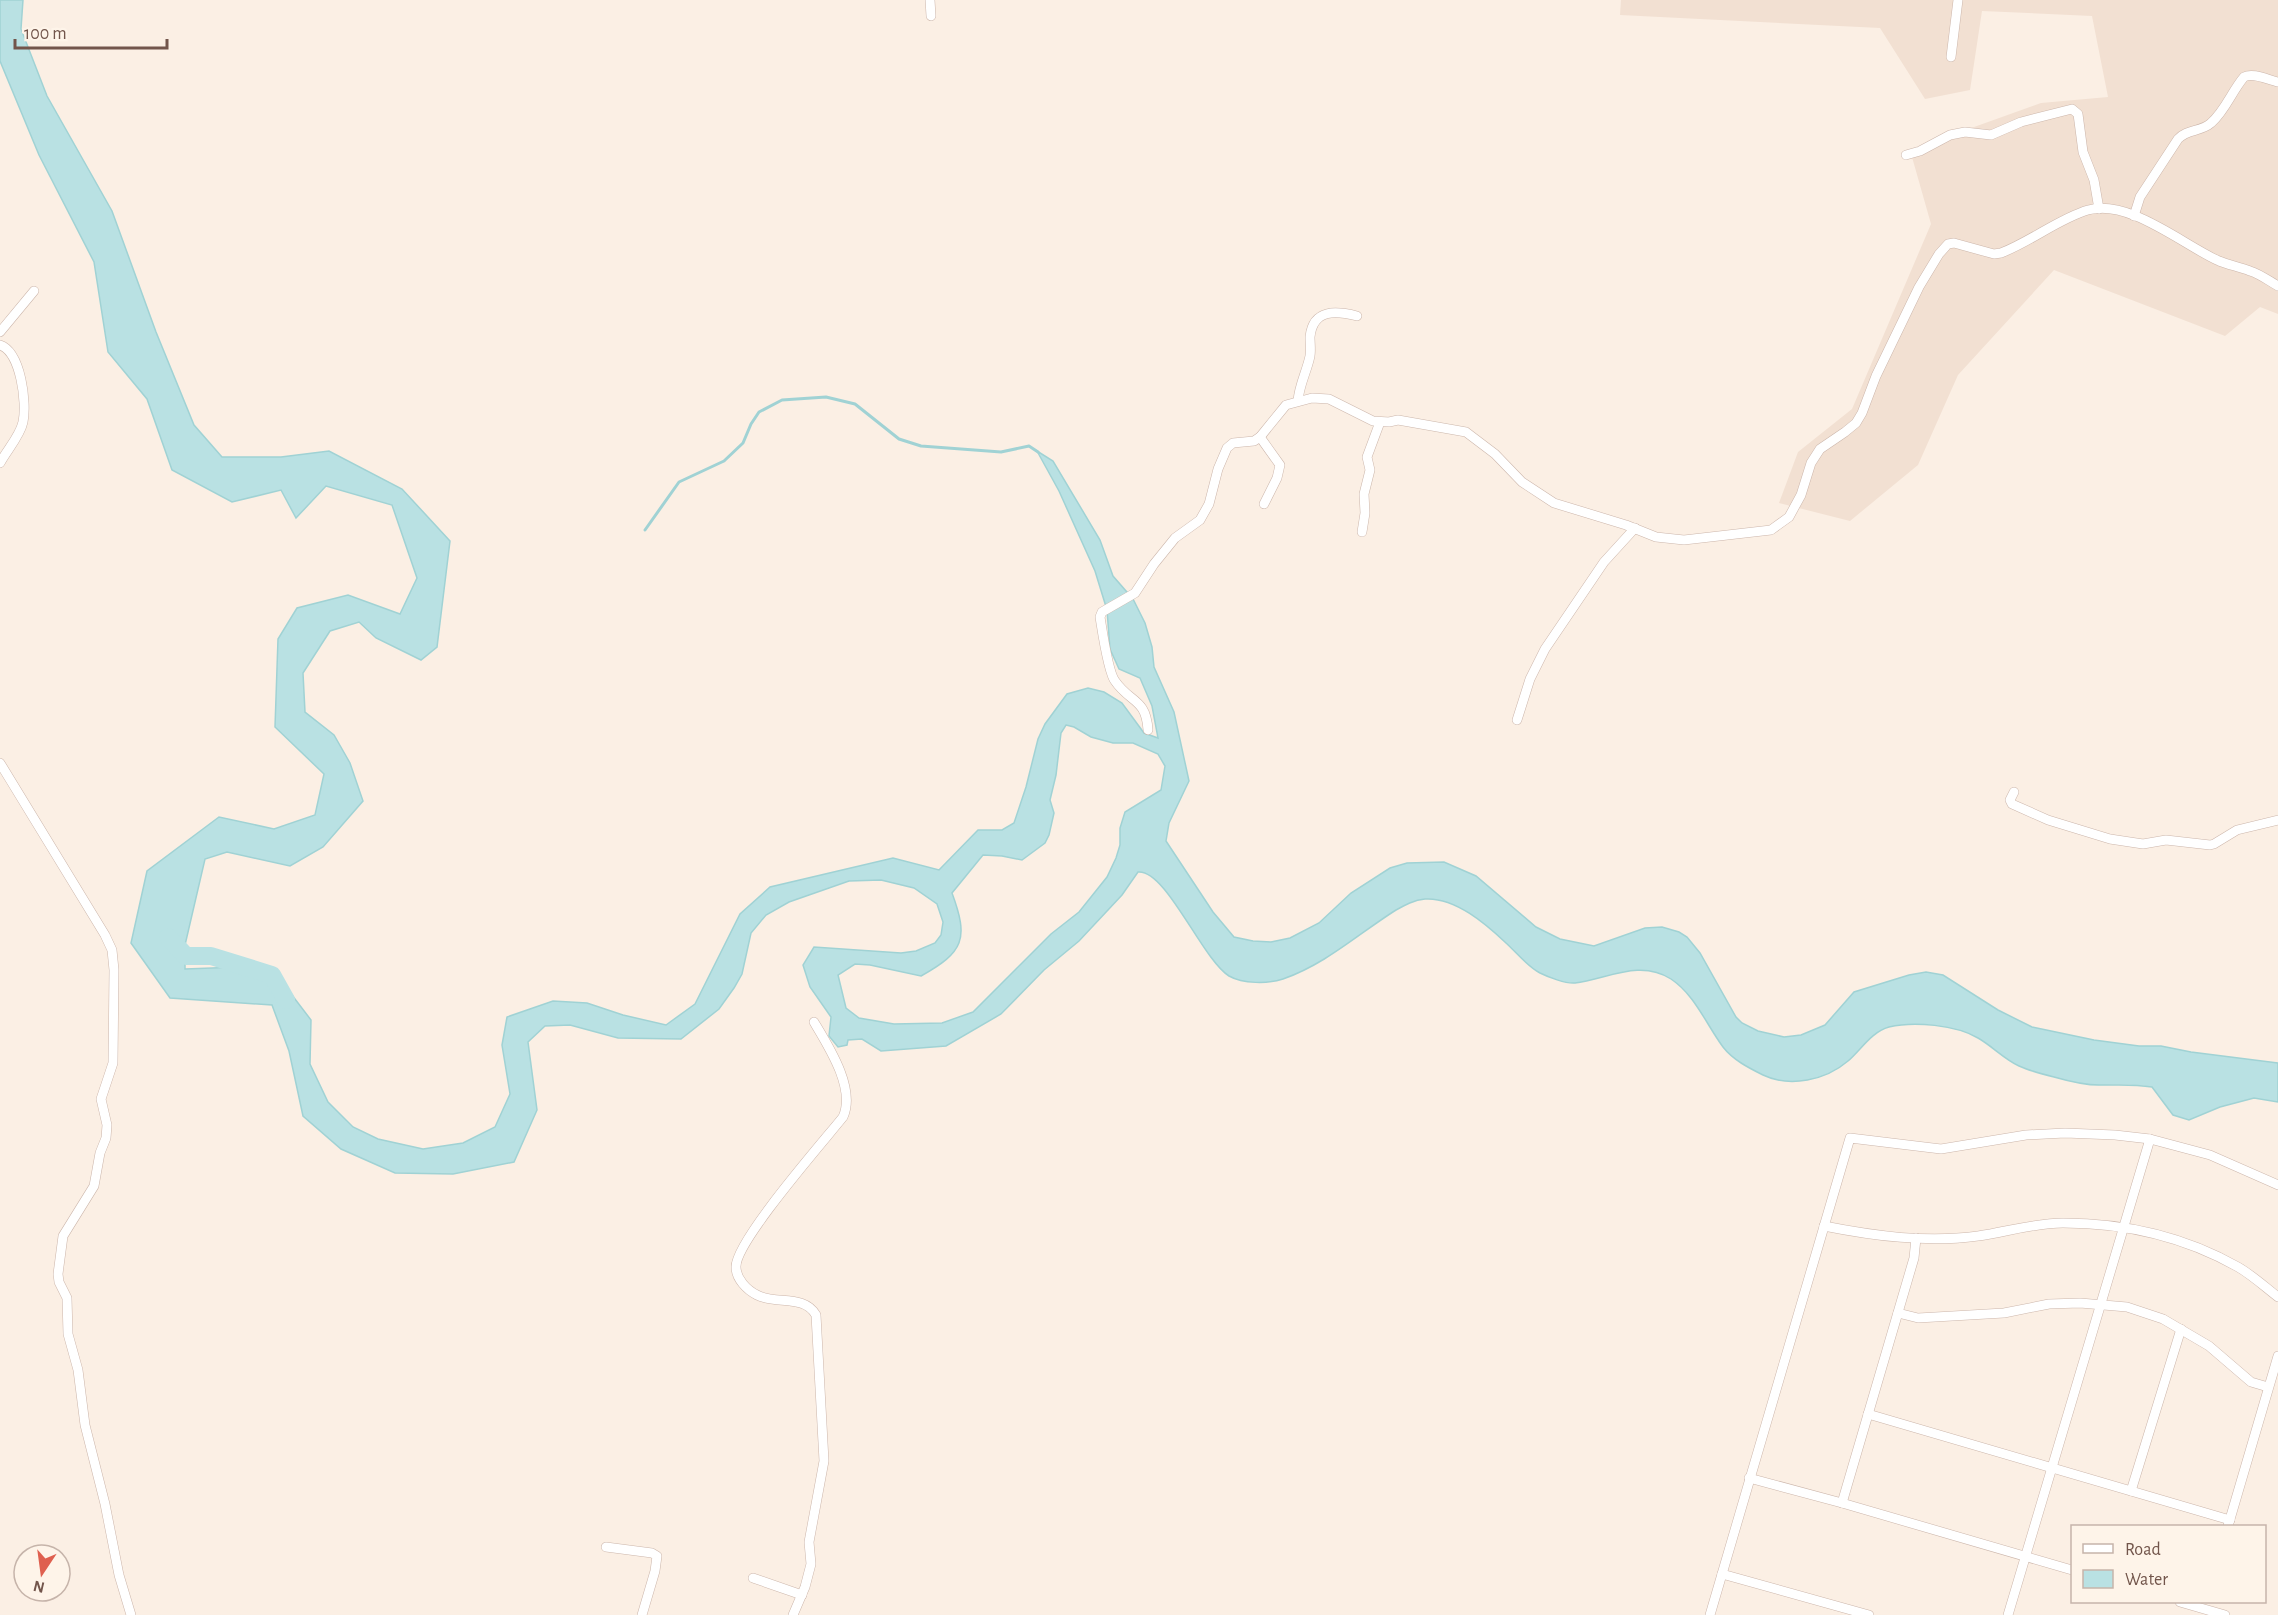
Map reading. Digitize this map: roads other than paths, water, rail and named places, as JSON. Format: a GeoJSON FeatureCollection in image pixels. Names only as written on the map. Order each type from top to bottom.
{"type":"FeatureCollection","features":[{"type":"Feature","properties":{"kind":"street"},"geometry":{"type":"LineString","coordinates":[[930,0],[931,16]]}},
{"type":"Feature","properties":{"kind":"street"},"geometry":{"type":"LineString","coordinates":[[1951,57],[1958,0]]}},
{"type":"Feature","properties":{"kind":"street"},"geometry":{"type":"LineString","coordinates":[[2134,216],[2144,190],[2178,140],[2186,132],[2200,129],[2214,120],[2244,76],[2248,74],[2278,82]]}},
{"type":"Feature","properties":{"kind":"street"},"geometry":{"type":"LineString","coordinates":[[1906,155],[1920,151],[1950,135],[1965,132],[1991,135],[2021,122],[2072,109],[2078,114],[2083,152],[2094,180],[2098,209]]}},
{"type":"Feature","properties":{"kind":"street"},"geometry":{"type":"LineString","coordinates":[[1148,730],[1145,711],[1112,676],[1101,624],[1102,612],[1135,593],[1175,538],[1200,520],[1205,513],[1227,448],[1233,443],[1254,441],[1260,437],[1286,405],[1312,398],[1329,399],[1373,421],[1398,420],[1466,432],[1496,454],[1522,482],[1554,503],[1635,528],[1656,537],[1684,540],[1758,533],[1781,525],[1789,517],[1811,462],[1820,449],[1856,423],[1876,376],[1920,287],[1938,254],[1948,244],[1954,243],[1994,254],[2001,253],[2079,214],[2098,209],[2134,216],[2161,227],[2220,261],[2253,272],[2278,286]]}},
{"type":"Feature","properties":{"kind":"street"},"geometry":{"type":"LineString","coordinates":[[0,332],[34,291]]}},
{"type":"Feature","properties":{"kind":"street"},"geometry":{"type":"LineString","coordinates":[[1298,401],[1298,389],[1310,356],[1310,334],[1315,323],[1329,312],[1338,311],[1357,316]]}},
{"type":"Feature","properties":{"kind":"street"},"geometry":{"type":"LineString","coordinates":[[0,345],[11,353],[24,394],[22,424],[0,463]]}},
{"type":"Feature","properties":{"kind":"street"},"geometry":{"type":"LineString","coordinates":[[1362,532],[1365,513],[1364,494],[1371,470],[1367,457],[1380,422]]}},
{"type":"Feature","properties":{"kind":"street"},"geometry":{"type":"LineString","coordinates":[[1260,437],[1280,465],[1277,478],[1264,504]]}},
{"type":"Feature","properties":{"kind":"street"},"geometry":{"type":"LineString","coordinates":[[1517,720],[1530,679],[1545,649],[1604,562],[1635,528]]}},
{"type":"Feature","properties":{"kind":"street"},"geometry":{"type":"LineString","coordinates":[[0,763],[105,935],[114,957],[114,1054],[111,1072],[101,1099],[107,1125],[106,1138],[100,1153],[94,1186],[63,1236],[58,1274],[59,1282],[67,1298],[68,1334],[78,1370],[85,1425],[130,1615]]}},
{"type":"Feature","properties":{"kind":"street"},"geometry":{"type":"LineString","coordinates":[[2014,792],[2010,800],[2012,804],[2038,817],[2097,836],[2143,844],[2166,840],[2210,845],[2236,830],[2278,820]]}},
{"type":"Feature","properties":{"kind":"street"},"geometry":{"type":"LineString","coordinates":[[793,1615],[802,1595],[811,1564],[809,1542],[824,1461],[816,1315],[810,1307],[802,1303],[764,1299],[753,1293],[741,1283],[736,1268],[738,1254],[766,1213],[843,1117],[848,1107],[834,1055],[814,1022]]}},
{"type":"Feature","properties":{"kind":"street"},"geometry":{"type":"LineString","coordinates":[[1710,1615],[1850,1138],[1941,1149],[2065,1132],[2150,1139],[2210,1155],[2278,1185]]}},
{"type":"Feature","properties":{"kind":"street"},"geometry":{"type":"LineString","coordinates":[[2008,1615],[2150,1139]]}},
{"type":"Feature","properties":{"kind":"street"},"geometry":{"type":"LineString","coordinates":[[1824,1226],[1862,1233],[1916,1238],[1976,1236],[2061,1223],[2123,1228],[2168,1237],[2204,1251],[2239,1268],[2278,1297]]}},
{"type":"Feature","properties":{"kind":"street"},"geometry":{"type":"LineString","coordinates":[[1842,1503],[1914,1258],[1916,1238]]}},
{"type":"Feature","properties":{"kind":"street"},"geometry":{"type":"LineString","coordinates":[[1898,1313],[1918,1318],[1957,1317],[2004,1313],[2049,1304],[2080,1303],[2127,1307],[2163,1319],[2181,1329],[2209,1346],[2251,1382],[2268,1387]]}},
{"type":"Feature","properties":{"kind":"street"},"geometry":{"type":"LineString","coordinates":[[2131,1491],[2181,1329]]}},
{"type":"Feature","properties":{"kind":"street"},"geometry":{"type":"LineString","coordinates":[[1868,1414],[2131,1491],[2229,1523],[2278,1356]]}},
{"type":"Feature","properties":{"kind":"street"},"geometry":{"type":"LineString","coordinates":[[1749,1478],[2071,1569]]}},
{"type":"Feature","properties":{"kind":"street"},"geometry":{"type":"LineString","coordinates":[[606,1547],[652,1553],[657,1556],[642,1615]]}},
{"type":"Feature","properties":{"kind":"street"},"geometry":{"type":"LineString","coordinates":[[1722,1574],[1869,1615]]}},
{"type":"Feature","properties":{"kind":"street"},"geometry":{"type":"LineString","coordinates":[[753,1578],[802,1595]]}},
{"type":"Feature","properties":{"kind":"street"},"geometry":{"type":"LineString","coordinates":[[2188,1603],[2205,1605],[2225,1615]]}},
{"type":"Feature","properties":{"kind":"water"},"geometry":{"type":"Polygon","coordinates":[[[0,0],[23,0],[21,29],[47,96],[112,211],[156,332],[194,425],[222,457],[281,457],[329,451],[402,489],[450,541],[437,647],[421,660],[376,638],[359,622],[330,631],[303,673],[305,712],[334,735],[350,763],[363,801],[323,847],[290,866],[227,852],[205,859],[185,945],[185,969],[239,967],[282,982],[311,1020],[310,1064],[328,1102],[353,1127],[378,1139],[423,1149],[463,1143],[495,1127],[510,1094],[502,1045],[507,1017],[553,1001],[587,1003],[623,1015],[666,1025],[695,1004],[740,914],[770,887],[893,858],[939,870],[978,830],[1002,830],[1014,823],[1038,739],[1045,724],[1067,694],[1088,688],[1104,692],[1122,703],[1144,733],[1158,738],[1152,706],[1140,678],[1119,669],[1110,649],[1107,610],[1095,571],[1059,491],[1037,451],[1053,461],[1100,540],[1113,576],[1133,599],[1145,623],[1152,647],[1154,667],[1174,712],[1189,781],[1169,823],[1166,841],[1213,912],[1234,937],[1271,942],[1290,938],[1319,923],[1351,893],[1390,868],[1407,863],[1444,862],[1476,876],[1536,927],[1560,939],[1594,946],[1645,928],[1662,927],[1679,932],[1687,937],[1700,953],[1736,1017],[1742,1023],[1758,1031],[1784,1037],[1801,1035],[1825,1025],[1854,992],[1926,972],[1943,975],[1998,1010],[2032,1027],[2094,1040],[2139,1046],[2161,1046],[2278,1063],[2278,1102],[2254,1098],[2220,1107],[2189,1120],[2173,1115],[2152,1087],[2084,1084],[2041,1074],[2014,1063],[1969,1034],[1947,1027],[1922,1024],[1899,1025],[1883,1029],[1839,1068],[1819,1077],[1796,1081],[1774,1079],[1736,1060],[1727,1052],[1694,1001],[1671,979],[1659,973],[1635,970],[1575,983],[1557,980],[1531,967],[1469,913],[1448,902],[1436,900],[1425,899],[1403,906],[1328,957],[1299,973],[1270,982],[1241,981],[1229,976],[1218,967],[1172,899],[1149,875],[1138,872],[1122,895],[1079,941],[1044,970],[1001,1014],[946,1046],[881,1051],[862,1039],[848,1040],[847,1045],[838,1047],[829,1036],[831,1017],[810,987],[803,965],[814,947],[901,953],[916,951],[935,943],[941,935],[943,922],[937,904],[914,888],[881,880],[849,881],[789,902],[766,915],[751,933],[742,974],[734,988],[719,1009],[681,1039],[618,1038],[570,1025],[545,1026],[528,1042],[537,1110],[514,1162],[453,1174],[395,1173],[341,1149],[303,1116],[289,1051],[272,1005],[170,998],[131,943],[147,871],[219,817],[274,829],[315,815],[324,774],[275,727],[278,639],[297,608],[348,595],[400,614],[417,578],[392,505],[326,486],[296,518],[281,490],[232,502],[172,470],[147,399],[108,352],[94,262],[39,155],[0,61],[0,0]],[[1066,725],[1061,733],[1056,775],[1050,800],[1054,813],[1045,843],[1022,860],[983,855],[952,893],[960,922],[959,943],[946,959],[921,976],[855,964],[838,975],[846,1008],[859,1018],[894,1024],[942,1023],[973,1012],[1051,934],[1079,912],[1107,877],[1116,858],[1120,845],[1120,828],[1125,812],[1161,790],[1165,766],[1158,754],[1133,743],[1113,743],[1091,737],[1066,725]]]}},
{"type":"Feature","properties":{"kind":"waterway"},"geometry":{"type":"LineString","coordinates":[[645,530],[679,482],[724,461],[743,443],[759,412],[782,400],[826,397],[855,404],[899,439],[921,446],[1001,452],[1029,446],[1038,452]]}},
{"type":"Feature","properties":{"kind":"waterway"},"geometry":{"type":"LineString","coordinates":[[168,937],[186,956],[211,956],[272,975],[286,1000]]}}]}
